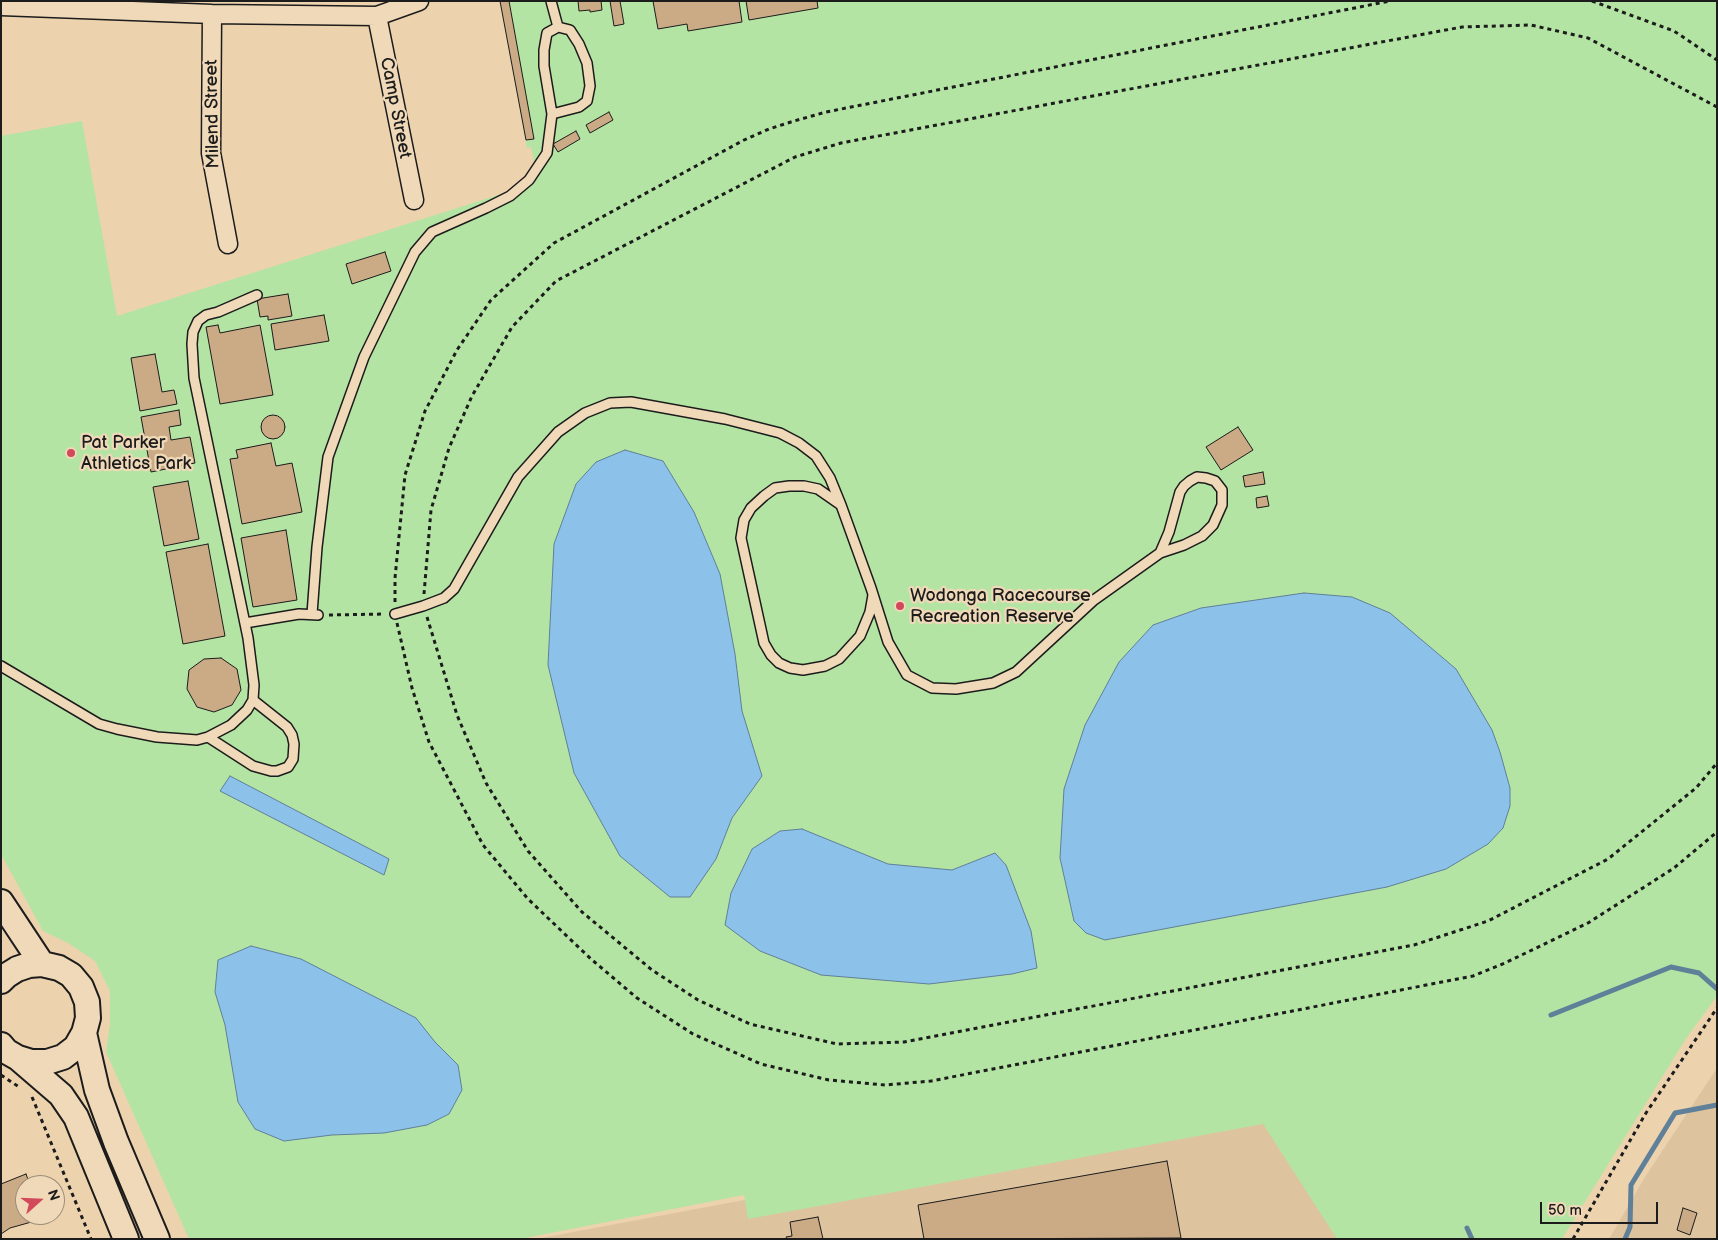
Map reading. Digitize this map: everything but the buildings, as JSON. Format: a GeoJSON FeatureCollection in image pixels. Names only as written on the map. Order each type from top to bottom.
{"type":"FeatureCollection","features":[{"type":"Feature","properties":{"kind":"main road"},"geometry":{"type":"LineString","coordinates":[[1,902],[42,964]]}},
{"type":"Feature","properties":{"kind":"main road"},"geometry":{"type":"LineString","coordinates":[[1,981],[17,969],[29,965],[42,964],[59,968],[71,976],[81,988],[87,1002],[88,1018],[84,1033],[76,1047],[63,1057],[48,1062],[31,1062],[7,1051]]}},
{"type":"Feature","properties":{"kind":"main road"},"geometry":{"type":"LineString","coordinates":[[84,1033],[97,1090],[116,1142],[157,1239]]}},
{"type":"Feature","properties":{"kind":"main road"},"geometry":{"type":"LineString","coordinates":[[7,1051],[61,1095],[76,1117],[126,1239]]}},
{"type":"Feature","properties":{"kind":"street"},"geometry":{"type":"LineString","coordinates":[[1,6],[212,14],[377,16],[419,1]]}},
{"type":"Feature","properties":{"kind":"street","name":"Milend Street"},"geometry":{"type":"LineString","coordinates":[[212,14],[211,153],[228,244]]}},
{"type":"Feature","properties":{"kind":"street","name":"Camp Street"},"geometry":{"type":"LineString","coordinates":[[377,16],[414,200]]}},
{"type":"Feature","properties":{"kind":"lane"},"geometry":{"type":"LineString","coordinates":[[551,1],[558,27]]}},
{"type":"Feature","properties":{"kind":"lane"},"geometry":{"type":"LineString","coordinates":[[245,624],[299,614],[315,615],[316,547],[328,457],[364,357],[415,252],[432,232],[510,196],[529,180],[547,153],[552,114],[544,66],[544,50],[547,34],[558,27],[570,30],[579,44],[587,63],[590,86],[587,101],[579,107],[552,114]]}},
{"type":"Feature","properties":{"kind":"lane"},"geometry":{"type":"LineString","coordinates":[[1,666],[99,724],[157,737],[197,740],[208,737],[240,718],[253,700],[254,685],[245,624],[194,378],[192,344],[193,332],[198,321],[206,315],[257,295]]}},
{"type":"Feature","properties":{"kind":"lane"},"geometry":{"type":"LineString","coordinates":[[395,614],[444,598],[454,589],[518,477],[558,432],[586,413],[610,403],[631,402],[725,419],[780,433],[799,443],[816,456],[830,478],[841,505],[888,642],[907,675],[932,688],[956,689],[993,683],[1016,672],[1094,600],[1160,553],[1202,536],[1213,525],[1222,505],[1222,490],[1215,481],[1197,478],[1184,486],[1180,492],[1169,532],[1160,553]]}},
{"type":"Feature","properties":{"kind":"lane"},"geometry":{"type":"LineString","coordinates":[[841,505],[818,489],[804,486],[775,488],[752,508],[744,520],[741,538],[762,633],[771,656],[779,663],[790,668],[803,670],[825,666],[839,659],[860,636],[870,612],[873,594]]}},
{"type":"Feature","properties":{"kind":"lane"},"geometry":{"type":"LineString","coordinates":[[208,737],[253,766],[270,771],[277,771],[288,767],[294,758],[292,735],[287,727],[253,700]]}},
{"type":"Feature","properties":{"kind":"path"},"geometry":{"type":"LineString","coordinates":[[1390,1],[836,110],[794,120],[744,140],[554,243],[491,300],[457,350],[425,411],[405,475],[395,578],[395,614],[412,688],[429,742],[483,844],[528,900],[591,959],[637,998],[693,1034],[761,1064],[829,1080],[885,1086],[931,1081],[1473,976],[1505,963],[1588,923],[1674,868],[1717,832]]}},
{"type":"Feature","properties":{"kind":"path"},"geometry":{"type":"LineString","coordinates":[[1592,1],[1674,31],[1717,60]]}},
{"type":"Feature","properties":{"kind":"path"},"geometry":{"type":"LineString","coordinates":[[1717,106],[1588,38],[1531,25],[1462,27],[841,143],[795,157],[556,281],[512,327],[472,396],[450,448],[431,510],[423,606],[457,715],[486,783],[528,851],[582,912],[652,970],[698,1000],[750,1024],[838,1044],[904,1042],[1414,945],[1488,921],[1608,859],[1696,788],[1717,764]]}},
{"type":"Feature","properties":{"kind":"path"},"geometry":{"type":"LineString","coordinates":[[315,615],[395,614]]}},
{"type":"Feature","properties":{"kind":"path"},"geometry":{"type":"LineString","coordinates":[[1573,1239],[1646,1113],[1717,1008]]}},
{"type":"Feature","properties":{"kind":"path"},"geometry":{"type":"LineString","coordinates":[[1,1075],[24,1090]]}},
{"type":"Feature","properties":{"kind":"path"},"geometry":{"type":"LineString","coordinates":[[31,1095],[91,1239]]}},
{"type":"Feature","properties":{"kind":"shaded area"},"geometry":{"type":"Polygon","coordinates":[[[1717,1068],[1717,1239],[1609,1239],[1645,1177],[1717,1068]]]}},
{"type":"Feature","properties":{"kind":"shaded area"},"geometry":{"type":"Polygon","coordinates":[[[1294,1097],[1349,1239],[536,1239],[1294,1097]]]}},
{"type":"Feature","properties":{"kind":"green space","name":"Wodonga Racecourse Recreation Reserve"},"geometry":{"type":"Polygon","coordinates":[[[500,1],[1717,1],[1717,996],[1685,1040],[1562,1239],[1337,1239],[1263,1124],[748,1219],[744,1195],[520,1239],[189,1239],[106,1052],[110,1024],[110,991],[95,961],[68,943],[43,931],[1,854],[1,136],[82,121],[117,316],[517,189],[535,167],[531,147],[527,148],[500,1]]]}},
{"type":"Feature","properties":{"kind":"water"},"geometry":{"type":"Polygon","coordinates":[[[625,450],[663,461],[694,512],[720,574],[735,654],[742,711],[762,776],[732,818],[716,859],[690,897],[670,897],[620,856],[574,773],[548,665],[554,544],[576,484],[596,462],[625,450]]]}},
{"type":"Feature","properties":{"kind":"water"},"geometry":{"type":"Polygon","coordinates":[[[1304,593],[1352,597],[1390,613],[1456,669],[1492,730],[1500,752],[1510,788],[1510,806],[1503,828],[1488,844],[1446,869],[1387,887],[1105,940],[1086,933],[1074,921],[1060,858],[1064,789],[1085,725],[1119,662],[1153,625],[1201,608],[1304,593]]]}},
{"type":"Feature","properties":{"kind":"water"},"geometry":{"type":"Polygon","coordinates":[[[230,776],[389,859],[384,875],[220,791],[230,776]]]}},
{"type":"Feature","properties":{"kind":"water"},"geometry":{"type":"Polygon","coordinates":[[[802,829],[888,864],[952,870],[995,853],[1006,865],[1031,931],[1037,968],[1012,974],[929,984],[821,975],[760,951],[725,925],[731,893],[752,849],[780,831],[802,829]]]}},
{"type":"Feature","properties":{"kind":"water"},"geometry":{"type":"Polygon","coordinates":[[[251,946],[301,959],[416,1018],[435,1042],[458,1065],[462,1090],[449,1114],[427,1125],[384,1133],[332,1135],[284,1141],[255,1129],[238,1102],[225,1025],[215,992],[218,960],[251,946]]]}},
{"type":"Feature","properties":{"kind":"waterway"},"geometry":{"type":"LineString","coordinates":[[1551,1015],[1671,967],[1699,973],[1717,989]]}},
{"type":"Feature","properties":{"kind":"waterway"},"geometry":{"type":"LineString","coordinates":[[1625,1239],[1630,1227],[1631,1185],[1675,1113],[1717,1105]]}},
{"type":"Feature","properties":{"kind":"waterway"},"geometry":{"type":"LineString","coordinates":[[1467,1228],[1472,1239]]}},
{"type":"Feature","properties":{"kind":"place","name":"Pat Parker Athletics Park"},"geometry":{"type":"Point","coordinates":[71,453]}},
{"type":"Feature","properties":{"kind":"place","name":"Wodonga Racecourse Recreation Reserve"},"geometry":{"type":"Point","coordinates":[900,606]}}]}
